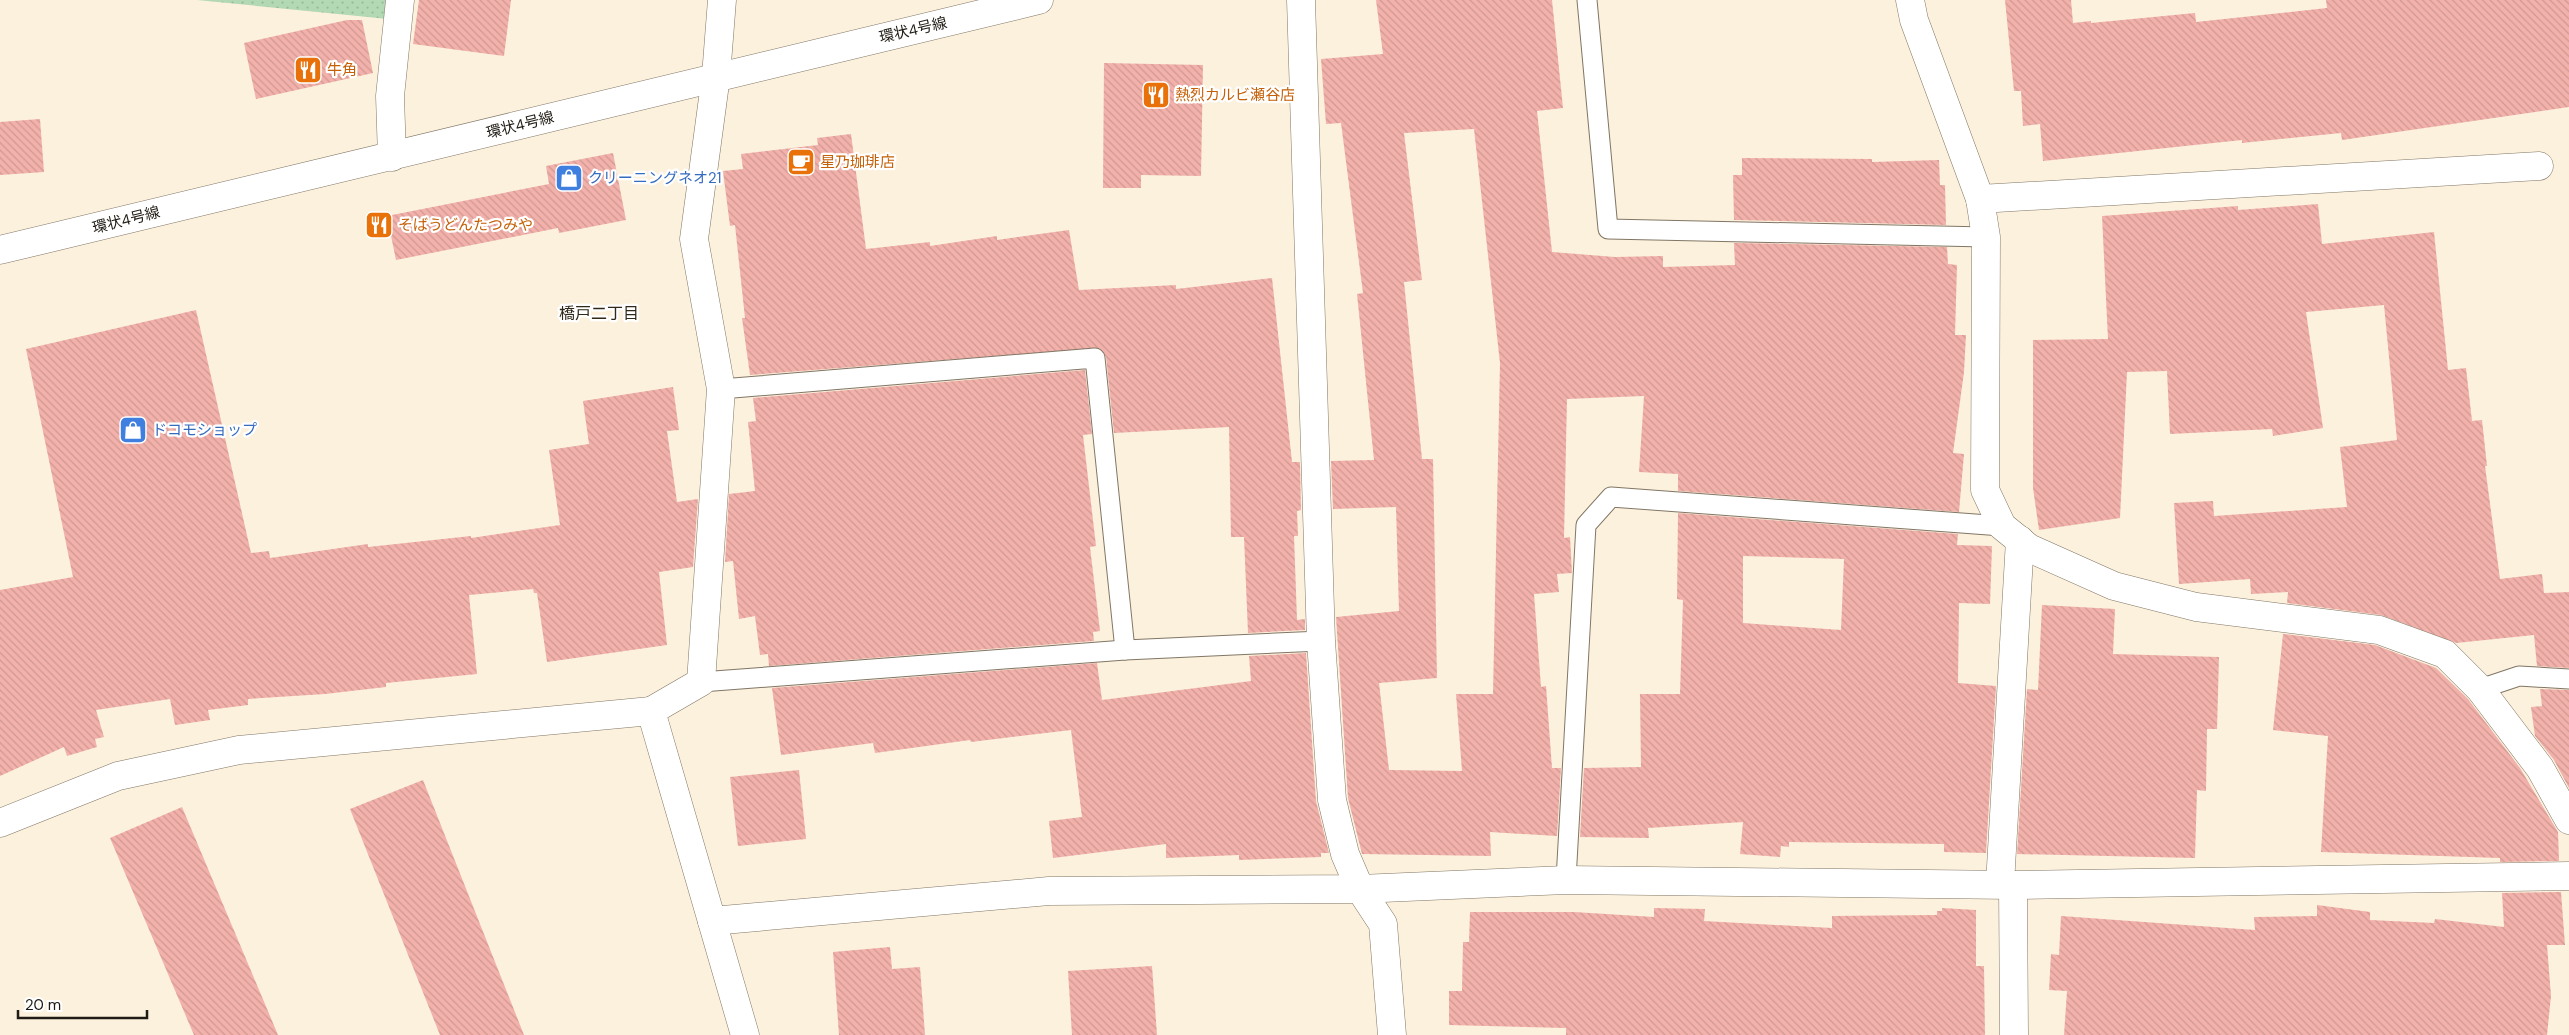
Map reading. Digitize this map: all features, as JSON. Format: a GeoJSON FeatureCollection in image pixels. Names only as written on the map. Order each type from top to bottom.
{"type":"FeatureCollection","features":[{"type":"Feature","properties":{"kind":"street"},"geometry":{"type":"LineString","coordinates":[[392,157],[390,96],[400,0]]}},
{"type":"Feature","properties":{"kind":"street"},"geometry":{"type":"LineString","coordinates":[[0,824],[118,776],[240,750],[651,711],[701,682],[721,389],[694,239],[716,76],[722,0]]}},
{"type":"Feature","properties":{"kind":"street","name":"環状4号線"},"geometry":{"type":"LineString","coordinates":[[0,250],[392,157],[716,76],[1040,0]]}},
{"type":"Feature","properties":{"kind":"street"},"geometry":{"type":"LineString","coordinates":[[1301,0],[1321,641],[1332,800],[1345,854],[1360,889],[1383,924],[1392,1035]]}},
{"type":"Feature","properties":{"kind":"street"},"geometry":{"type":"LineString","coordinates":[[1910,0],[1914,20],[1980,199],[1986,237],[1985,490],[2011,533],[2029,548],[2114,586],[2196,607],[2379,630],[2445,654],[2480,689],[2540,768],[2569,820]]}},
{"type":"Feature","properties":{"kind":"street"},"geometry":{"type":"LineString","coordinates":[[1980,199],[2539,166]]}},
{"type":"Feature","properties":{"kind":"street"},"geometry":{"type":"LineString","coordinates":[[2011,533],[2006,885],[2014,1035]]}},
{"type":"Feature","properties":{"kind":"street"},"geometry":{"type":"LineString","coordinates":[[651,711],[745,1035]]}},
{"type":"Feature","properties":{"kind":"street"},"geometry":{"type":"LineString","coordinates":[[712,922],[1049,891],[1360,889],[1566,880],[2006,885],[2569,876]]}},
{"type":"Feature","properties":{"kind":"lane"},"geometry":{"type":"LineString","coordinates":[[1587,0],[1608,229],[1986,237]]}},
{"type":"Feature","properties":{"kind":"lane"},"geometry":{"type":"LineString","coordinates":[[721,389],[1095,358],[1125,650]]}},
{"type":"Feature","properties":{"kind":"lane"},"geometry":{"type":"LineString","coordinates":[[1566,880],[1586,525],[1611,497],[2011,533]]}},
{"type":"Feature","properties":{"kind":"lane"},"geometry":{"type":"LineString","coordinates":[[701,682],[1125,650],[1321,641]]}},
{"type":"Feature","properties":{"kind":"lane"},"geometry":{"type":"LineString","coordinates":[[2480,689],[2519,676],[2569,679]]}},
{"type":"Feature","properties":{"kind":"green space"},"geometry":{"type":"Polygon","coordinates":[[[197,0],[390,0],[388,19],[197,0]]]}},
{"type":"Feature","properties":{"kind":"building"},"geometry":{"type":"Polygon","coordinates":[[[419,0],[511,0],[504,56],[413,44],[419,0]]]}},
{"type":"Feature","properties":{"kind":"building"},"geometry":{"type":"Polygon","coordinates":[[[1376,0],[1552,0],[1563,108],[1537,111],[1552,252],[1615,257],[1663,256],[1663,267],[1735,265],[1734,243],[1947,247],[1948,264],[1957,265],[1955,335],[1966,335],[1964,372],[1953,453],[1964,454],[1959,512],[1678,491],[1678,474],[1639,472],[1644,396],[1567,399],[1564,538],[1570,537],[1572,573],[1557,574],[1559,592],[1534,594],[1541,687],[1546,686],[1552,768],[1561,768],[1557,836],[1490,832],[1491,856],[1362,854],[1348,798],[1336,617],[1399,611],[1396,507],[1333,509],[1331,461],[1374,460],[1357,294],[1363,293],[1341,123],[1326,124],[1321,59],[1383,54],[1376,0]],[[1474,129],[1404,133],[1422,280],[1404,282],[1422,459],[1433,459],[1437,678],[1379,683],[1389,770],[1462,771],[1456,694],[1493,694],[1500,363],[1474,129]]]}},
{"type":"Feature","properties":{"kind":"building"},"geometry":{"type":"Polygon","coordinates":[[[2005,0],[2071,0],[2073,23],[2091,21],[2091,23],[2195,13],[2196,22],[2327,8],[2326,0],[2569,0],[2569,107],[2342,140],[2341,133],[2242,143],[2242,140],[2043,161],[2040,124],[2023,126],[2021,91],[2014,91],[2005,0]]]}},
{"type":"Feature","properties":{"kind":"building"},"geometry":{"type":"Polygon","coordinates":[[[347,20],[362,20],[373,73],[256,99],[244,43],[347,20]]]}},
{"type":"Feature","properties":{"kind":"building"},"geometry":{"type":"Polygon","coordinates":[[[1104,63],[1203,65],[1201,176],[1141,175],[1141,188],[1103,188],[1104,63]]]}},
{"type":"Feature","properties":{"kind":"building"},"geometry":{"type":"Polygon","coordinates":[[[40,119],[44,172],[0,175],[0,122],[40,119]]]}},
{"type":"Feature","properties":{"kind":"building"},"geometry":{"type":"Polygon","coordinates":[[[851,134],[866,249],[930,242],[930,246],[997,236],[997,240],[1069,230],[1079,290],[1176,285],[1176,289],[1272,278],[1292,462],[1300,462],[1301,510],[1297,511],[1298,536],[1294,536],[1297,620],[1305,619],[1305,630],[1248,633],[1244,537],[1231,537],[1229,427],[1114,433],[1106,357],[1099,348],[750,375],[742,318],[745,318],[735,225],[730,226],[723,171],[743,169],[741,154],[818,145],[817,138],[851,134]]]}},
{"type":"Feature","properties":{"kind":"building"},"geometry":{"type":"Polygon","coordinates":[[[613,153],[626,220],[559,233],[558,228],[396,260],[387,216],[549,184],[546,166],[613,153]]]}},
{"type":"Feature","properties":{"kind":"building"},"geometry":{"type":"Polygon","coordinates":[[[1742,158],[1872,159],[1872,162],[1939,160],[1940,185],[1945,185],[1946,225],[1734,220],[1733,175],[1742,175],[1742,158]]]}},
{"type":"Feature","properties":{"kind":"building"},"geometry":{"type":"Polygon","coordinates":[[[2318,204],[2322,244],[2434,232],[2448,370],[2466,368],[2472,421],[2482,420],[2487,466],[2485,466],[2500,579],[2542,574],[2544,593],[2569,592],[2569,668],[2537,666],[2534,635],[2456,643],[2381,615],[2287,603],[2288,592],[2251,594],[2250,579],[2179,584],[2174,503],[2213,501],[2214,516],[2347,507],[2340,447],[2397,440],[2384,305],[2306,312],[2323,428],[2273,436],[2272,429],[2170,434],[2167,371],[2127,372],[2120,518],[2039,530],[2033,488],[2033,340],[2108,339],[2102,216],[2238,206],[2238,210],[2318,204]]]}},
{"type":"Feature","properties":{"kind":"building"},"geometry":{"type":"Polygon","coordinates":[[[196,310],[251,553],[269,551],[270,558],[368,544],[368,547],[471,536],[471,538],[560,525],[549,450],[589,444],[583,401],[673,387],[679,430],[667,431],[677,502],[698,499],[693,567],[659,572],[667,645],[547,662],[537,593],[534,593],[533,589],[469,595],[477,674],[386,683],[386,687],[325,694],[248,699],[248,705],[208,710],[210,720],[175,725],[170,699],[96,710],[104,737],[95,739],[97,747],[67,756],[64,747],[0,776],[0,590],[73,577],[26,349],[196,310]]]}},
{"type":"Feature","properties":{"kind":"building"},"geometry":{"type":"Polygon","coordinates":[[[1085,370],[1092,434],[1083,435],[1096,546],[1090,547],[1100,631],[1093,632],[1094,641],[769,666],[768,654],[760,655],[755,616],[739,619],[733,561],[725,562],[729,494],[755,491],[748,422],[756,421],[753,398],[1085,370]]]}},
{"type":"Feature","properties":{"kind":"building"},"geometry":{"type":"Polygon","coordinates":[[[1678,513],[1958,534],[1957,545],[1992,546],[1990,604],[1959,603],[1958,683],[1996,686],[1986,853],[1944,852],[1944,844],[1789,842],[1789,847],[1781,846],[1780,857],[1740,854],[1743,822],[1648,828],[1649,838],[1580,837],[1584,768],[1641,767],[1640,694],[1680,694],[1683,600],[1677,599],[1678,513]],[[1743,556],[1743,623],[1841,630],[1844,559],[1743,556]]]}},
{"type":"Feature","properties":{"kind":"building"},"geometry":{"type":"Polygon","coordinates":[[[2042,605],[2115,609],[2113,654],[2219,657],[2217,729],[2207,729],[2206,791],[2197,790],[2195,858],[2017,854],[2027,689],[2038,690],[2042,605]]]}},
{"type":"Feature","properties":{"kind":"building"},"geometry":{"type":"Polygon","coordinates":[[[2283,634],[2375,645],[2436,668],[2468,699],[2520,768],[2558,832],[2559,861],[2500,862],[2500,858],[2321,852],[2328,736],[2273,730],[2283,634]]]}},
{"type":"Feature","properties":{"kind":"building"},"geometry":{"type":"Polygon","coordinates":[[[1306,653],[1316,801],[1329,853],[1321,853],[1321,857],[1239,860],[1239,855],[1166,858],[1166,844],[1053,858],[1049,821],[1082,817],[1071,730],[971,742],[970,740],[875,753],[873,743],[781,755],[772,688],[1097,663],[1102,700],[1251,681],[1249,656],[1306,653]]]}},
{"type":"Feature","properties":{"kind":"building"},"geometry":{"type":"Polygon","coordinates":[[[2540,689],[2569,690],[2569,788],[2554,760],[2535,736],[2531,707],[2542,706],[2540,689]]]}},
{"type":"Feature","properties":{"kind":"building"},"geometry":{"type":"Polygon","coordinates":[[[799,770],[806,839],[738,846],[730,777],[799,770]]]}},
{"type":"Feature","properties":{"kind":"building"},"geometry":{"type":"Polygon","coordinates":[[[423,780],[524,1035],[440,1035],[350,809],[423,780]]]}},
{"type":"Feature","properties":{"kind":"building"},"geometry":{"type":"Polygon","coordinates":[[[182,807],[278,1035],[194,1035],[110,838],[182,807]]]}},
{"type":"Feature","properties":{"kind":"building"},"geometry":{"type":"Polygon","coordinates":[[[2561,892],[2565,945],[2547,945],[2551,996],[2547,1035],[2064,1035],[2067,991],[2049,990],[2051,954],[2059,955],[2061,916],[2255,930],[2254,917],[2317,916],[2317,905],[2370,912],[2370,920],[2434,923],[2435,919],[2504,927],[2502,893],[2561,892]]]}},
{"type":"Feature","properties":{"kind":"building"},"geometry":{"type":"Polygon","coordinates":[[[1654,908],[1705,909],[1704,921],[1832,928],[1832,916],[1937,915],[1937,911],[1942,911],[1942,908],[1976,910],[1976,966],[1984,966],[1985,1035],[1566,1035],[1566,1028],[1449,1025],[1449,991],[1462,991],[1463,942],[1469,942],[1470,912],[1574,912],[1654,917],[1654,908]]]}},
{"type":"Feature","properties":{"kind":"building"},"geometry":{"type":"Polygon","coordinates":[[[890,947],[892,969],[920,967],[925,1035],[839,1035],[833,952],[890,947]]]}},
{"type":"Feature","properties":{"kind":"building"},"geometry":{"type":"Polygon","coordinates":[[[1152,966],[1157,1035],[1072,1035],[1068,971],[1152,966]]]}},
{"type":"Feature","properties":{"kind":"place","name":"牛角"},"geometry":{"type":"Point","coordinates":[308,70]}},
{"type":"Feature","properties":{"kind":"place","name":"熱烈カルビ瀬谷店"},"geometry":{"type":"Point","coordinates":[1156,95]}},
{"type":"Feature","properties":{"kind":"place","name":"星乃珈琲店"},"geometry":{"type":"Point","coordinates":[801,162]}},
{"type":"Feature","properties":{"kind":"place","name":"クリーニングネオ21"},"geometry":{"type":"Point","coordinates":[569,178]}},
{"type":"Feature","properties":{"kind":"place","name":"そばうどんたつみや"},"geometry":{"type":"Point","coordinates":[379,225]}},
{"type":"Feature","properties":{"kind":"place","name":"ドコモショップ"},"geometry":{"type":"Point","coordinates":[133,430]}},
{"type":"Feature","properties":{"kind":"district","name":"橋戸二丁目"},"geometry":{"type":"Point","coordinates":[599,313]}}]}
